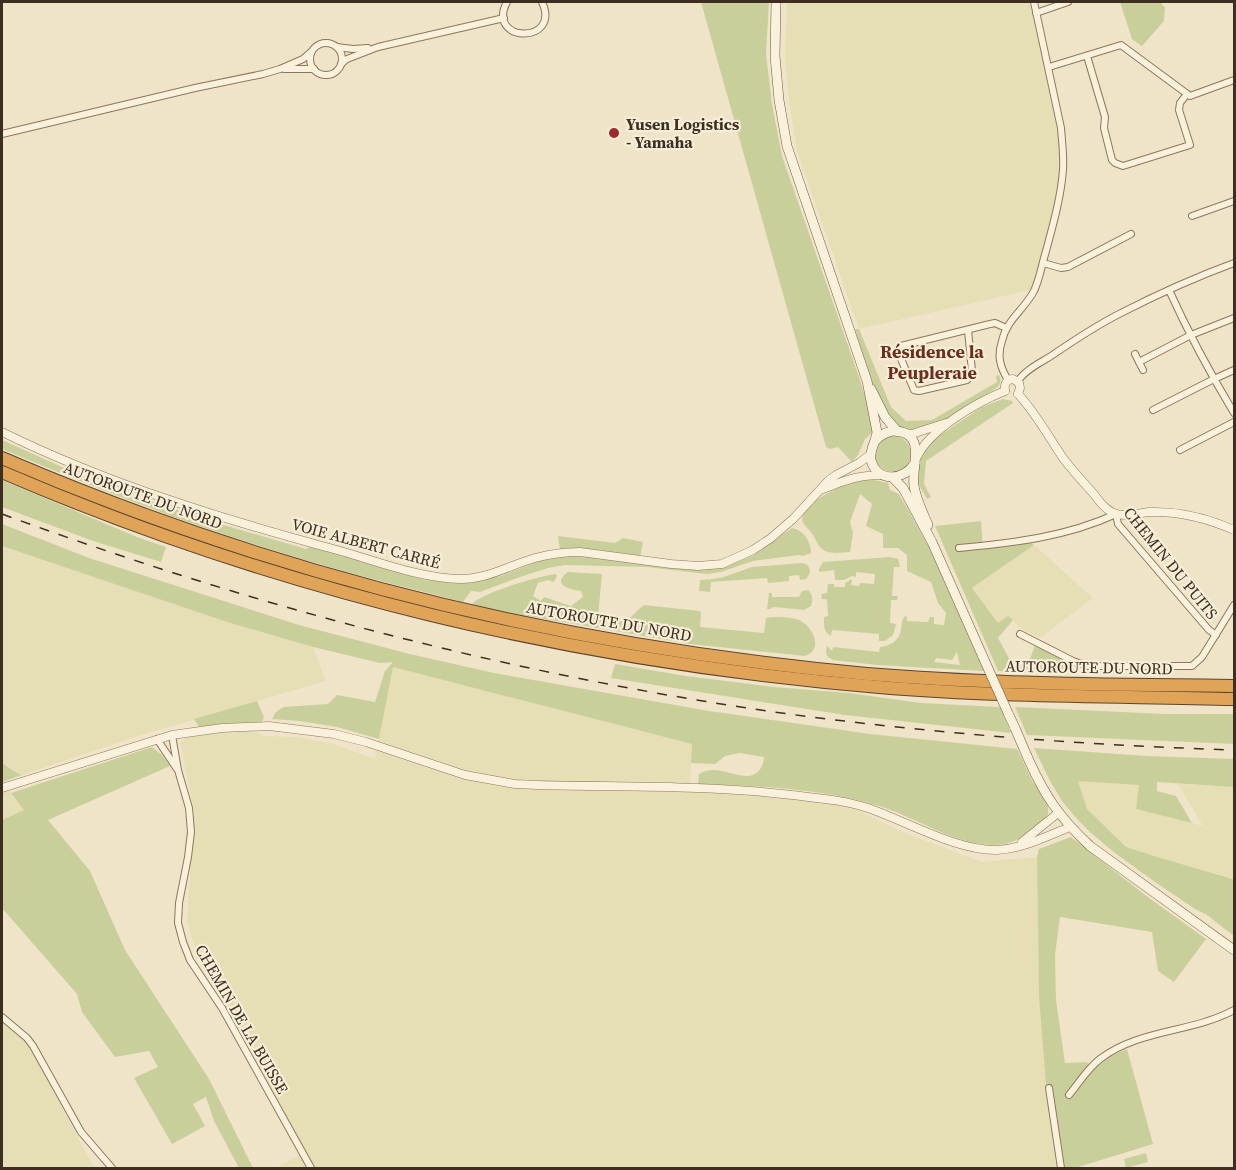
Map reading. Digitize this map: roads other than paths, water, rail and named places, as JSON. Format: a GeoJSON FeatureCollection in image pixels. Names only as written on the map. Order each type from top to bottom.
{"type":"FeatureCollection","features":[{"type":"Feature","properties":{"kind":"highway","name":"AUTOROUTE DU NORD"},"geometry":{"type":"LineString","coordinates":[[2,458],[122,506],[246,550],[419,599],[554,629],[702,655],[829,670],[962,680],[1234,684]]}},
{"type":"Feature","properties":{"kind":"highway","name":"AUTOROUTE DU NORD"},"geometry":{"type":"LineString","coordinates":[[2,472],[70,501],[167,537],[292,577],[378,602],[460,622],[592,650],[744,674],[881,688],[1001,694],[1233,699]]}},
{"type":"Feature","properties":{"kind":"main road"},"geometry":{"type":"LineString","coordinates":[[776,2],[775,56],[779,100],[787,146],[867,381],[877,432],[871,454],[873,464],[879,472],[903,488],[932,542],[1026,756],[1041,786],[1059,813],[1090,846],[1234,950]]}},
{"type":"Feature","properties":{"kind":"main road"},"geometry":{"type":"LineString","coordinates":[[867,381],[885,417],[914,443],[915,490],[930,529],[932,542]]}},
{"type":"Feature","properties":{"kind":"main road"},"geometry":{"type":"LineString","coordinates":[[876,440],[893,431],[901,432]]}},
{"type":"Feature","properties":{"kind":"main road"},"geometry":{"type":"LineString","coordinates":[[887,476],[899,477],[905,474],[911,470],[916,460]]}},
{"type":"Feature","properties":{"kind":"street"},"geometry":{"type":"LineString","coordinates":[[507,2],[504,7],[504,18],[509,28],[523,34],[534,32],[543,23],[545,8],[542,2]]}},
{"type":"Feature","properties":{"kind":"street"},"geometry":{"type":"LineString","coordinates":[[1008,380],[999,360],[1001,343],[1006,328],[1031,296],[1038,282],[1063,168],[1061,128],[1034,2]]}},
{"type":"Feature","properties":{"kind":"street"},"geometry":{"type":"LineString","coordinates":[[1036,13],[1068,2]]}},
{"type":"Feature","properties":{"kind":"street"},"geometry":{"type":"LineString","coordinates":[[2,134],[280,69],[303,59],[322,43],[353,50],[378,47],[504,18]]}},
{"type":"Feature","properties":{"kind":"street"},"geometry":{"type":"LineString","coordinates":[[1048,67],[1121,45],[1190,96],[1234,80]]}},
{"type":"Feature","properties":{"kind":"street"},"geometry":{"type":"LineString","coordinates":[[337,47],[341,54],[341,64]]}},
{"type":"Feature","properties":{"kind":"street"},"geometry":{"type":"LineString","coordinates":[[311,52],[310,60],[314,69],[328,74],[334,72],[347,59],[378,47]]}},
{"type":"Feature","properties":{"kind":"street"},"geometry":{"type":"LineString","coordinates":[[1087,56],[1105,117],[1104,128],[1115,164],[1123,166],[1190,145],[1179,110],[1180,103],[1186,94]]}},
{"type":"Feature","properties":{"kind":"street"},"geometry":{"type":"LineString","coordinates":[[280,69],[314,69]]}},
{"type":"Feature","properties":{"kind":"street"},"geometry":{"type":"LineString","coordinates":[[1192,216],[1234,201]]}},
{"type":"Feature","properties":{"kind":"street"},"geometry":{"type":"LineString","coordinates":[[1043,263],[1061,268],[1068,267],[1131,234]]}},
{"type":"Feature","properties":{"kind":"street"},"geometry":{"type":"LineString","coordinates":[[1018,381],[1023,375],[1075,340],[1119,314],[1234,263]]}},
{"type":"Feature","properties":{"kind":"street"},"geometry":{"type":"LineString","coordinates":[[1169,290],[1234,413]]}},
{"type":"Feature","properties":{"kind":"street"},"geometry":{"type":"LineString","coordinates":[[1139,362],[1191,335],[1234,318]]}},
{"type":"Feature","properties":{"kind":"street"},"geometry":{"type":"LineString","coordinates":[[968,330],[972,371],[969,378],[919,391],[914,390],[899,354],[901,346],[995,323],[1006,328]]}},
{"type":"Feature","properties":{"kind":"street"},"geometry":{"type":"LineString","coordinates":[[1135,354],[1143,370]]}},
{"type":"Feature","properties":{"kind":"street"},"geometry":{"type":"LineString","coordinates":[[1153,410],[1234,370]]}},
{"type":"Feature","properties":{"kind":"street"},"geometry":{"type":"LineString","coordinates":[[1008,380],[1018,381]]}},
{"type":"Feature","properties":{"kind":"street"},"geometry":{"type":"LineString","coordinates":[[1005,391],[1008,380]]}},
{"type":"Feature","properties":{"kind":"street"},"geometry":{"type":"LineString","coordinates":[[1005,391],[1013,396],[1018,394],[1020,388],[1018,381]]}},
{"type":"Feature","properties":{"kind":"street"},"geometry":{"type":"LineString","coordinates":[[916,460],[921,447],[948,423],[990,397],[1005,391]]}},
{"type":"Feature","properties":{"kind":"street","name":"CHEMIN DU PUITS"},"geometry":{"type":"LineString","coordinates":[[1018,394],[1036,416],[1065,460],[1100,501],[1116,514],[1118,524],[1209,630],[1216,635]]}},
{"type":"Feature","properties":{"kind":"street"},"geometry":{"type":"LineString","coordinates":[[1180,450],[1234,422]]}},
{"type":"Feature","properties":{"kind":"street"},"geometry":{"type":"LineString","coordinates":[[901,432],[912,434],[948,423]]}},
{"type":"Feature","properties":{"kind":"street","name":"VOIE ALBERT CARRÉ"},"geometry":{"type":"LineString","coordinates":[[2,432],[80,467],[171,501],[291,538],[432,577],[463,579],[497,573],[534,558],[566,552],[698,566],[722,564],[753,550],[771,538],[828,481],[871,454]]}},
{"type":"Feature","properties":{"kind":"street","name":"VOIE ALBERT CARRÉ"},"geometry":{"type":"LineString","coordinates":[[819,491],[864,475],[887,476]]}},
{"type":"Feature","properties":{"kind":"street"},"geometry":{"type":"LineString","coordinates":[[959,548],[1029,541],[1091,524],[1116,514],[1180,513],[1212,520],[1234,530]]}},
{"type":"Feature","properties":{"kind":"street"},"geometry":{"type":"LineString","coordinates":[[1020,634],[1073,661],[1088,666],[1192,666],[1216,635],[1234,605]]}},
{"type":"Feature","properties":{"kind":"street"},"geometry":{"type":"LineString","coordinates":[[2,788],[172,735],[200,730],[269,726],[334,734],[482,778],[538,785],[739,789],[830,800],[866,808],[966,846],[997,850],[1021,846],[1070,827]]}},
{"type":"Feature","properties":{"kind":"street","name":"CHEMIN DE LA BUISSE"},"geometry":{"type":"LineString","coordinates":[[172,735],[178,770],[189,808],[191,832],[179,903],[178,923],[183,942],[190,960],[222,1008],[310,1168]]}},
{"type":"Feature","properties":{"kind":"street","name":"CHEMIN DE LA BUISSE"},"geometry":{"type":"LineString","coordinates":[[157,739],[178,770]]}},
{"type":"Feature","properties":{"kind":"street"},"geometry":{"type":"LineString","coordinates":[[1016,847],[1059,813]]}},
{"type":"Feature","properties":{"kind":"street"},"geometry":{"type":"LineString","coordinates":[[1069,1095],[1087,1071],[1099,1060],[1126,1044],[1214,1020],[1234,1010]]}},
{"type":"Feature","properties":{"kind":"street"},"geometry":{"type":"LineString","coordinates":[[2,1017],[33,1046],[81,1132],[112,1168]]}},
{"type":"Feature","properties":{"kind":"street"},"geometry":{"type":"LineString","coordinates":[[1049,1088],[1061,1168]]}},
{"type":"Feature","properties":{"kind":"railway"},"geometry":{"type":"LineString","coordinates":[[2,514],[96,547],[287,607],[480,657],[577,678],[774,712],[889,726],[1061,741],[1234,750]]}},
{"type":"Feature","properties":{"kind":"place","name":"Yusen Logistics - Yamaha"},"geometry":{"type":"Point","coordinates":[614,133]}},
{"type":"Feature","properties":{"kind":"district","name":"Résidence la Peupleraie"},"geometry":{"type":"Point","coordinates":[932,362]}}]}
